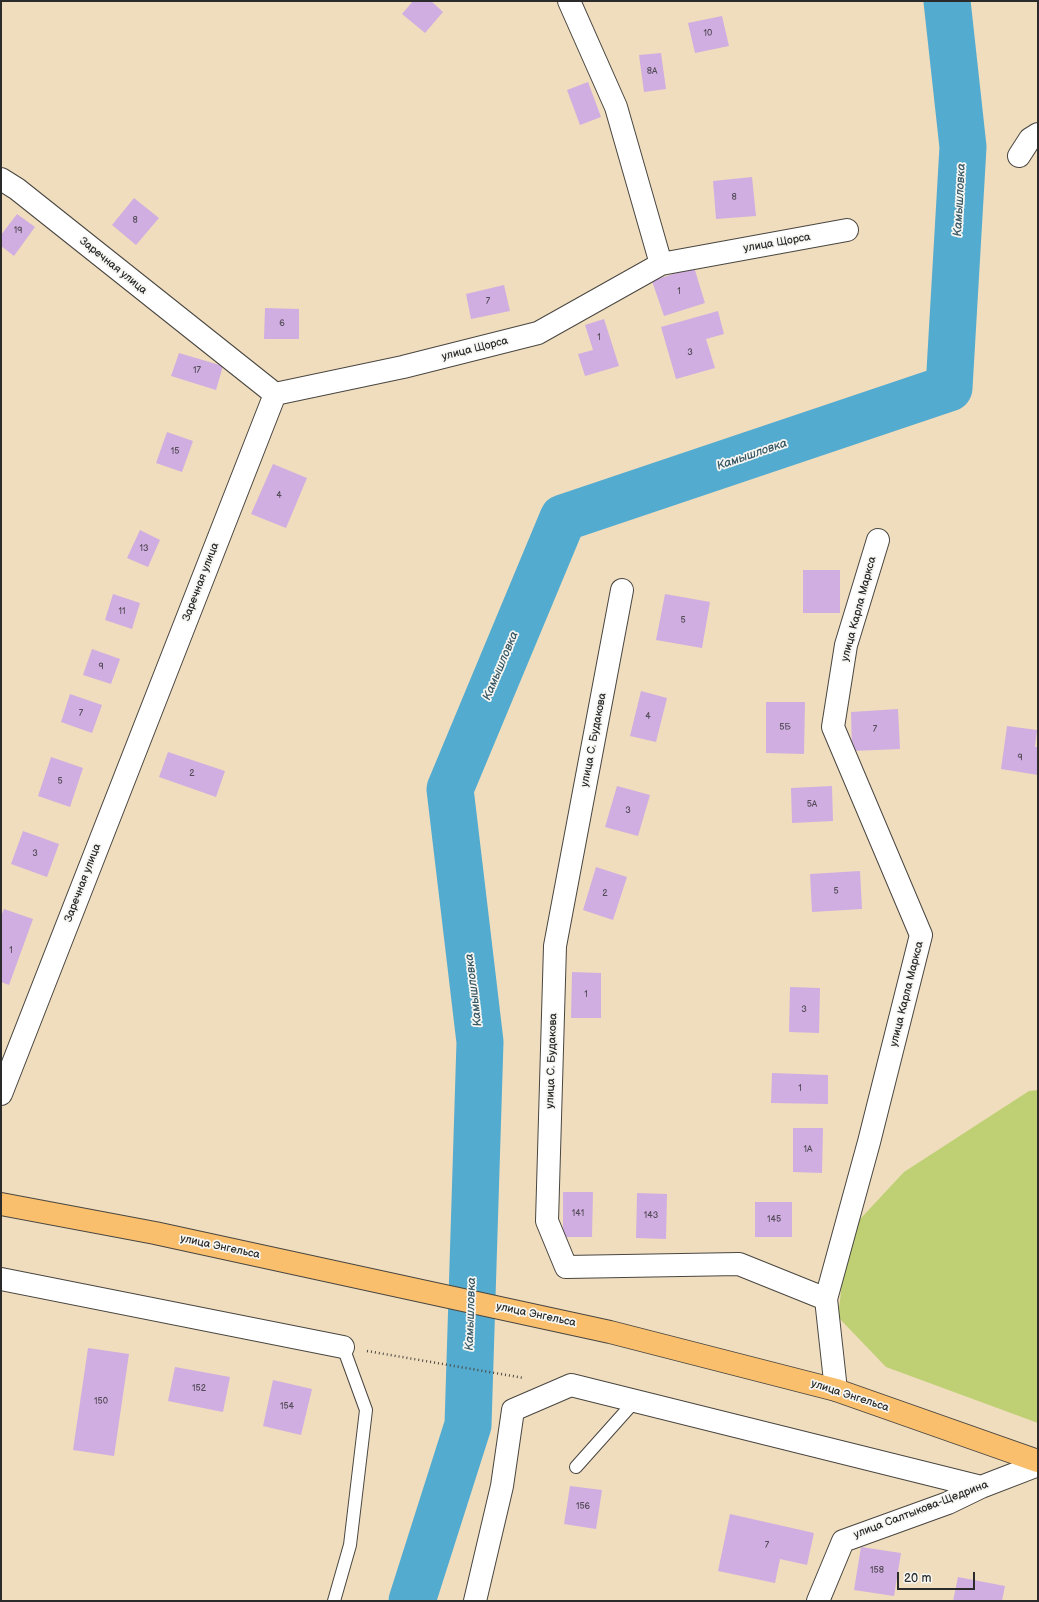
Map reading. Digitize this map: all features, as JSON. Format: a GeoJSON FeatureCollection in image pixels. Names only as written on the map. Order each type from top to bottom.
{"type":"FeatureCollection","features":[{"type":"Feature","properties":{"kind":"main road","name":"улица Энгельса"},"geometry":{"type":"LineString","coordinates":[[1,1204],[155,1233],[610,1332],[836,1390],[1038,1461]]}},
{"type":"Feature","properties":{"kind":"street"},"geometry":{"type":"LineString","coordinates":[[569,1],[616,107],[661,264]]}},
{"type":"Feature","properties":{"kind":"street"},"geometry":{"type":"LineString","coordinates":[[1019,156],[1030,139],[1038,134]]}},
{"type":"Feature","properties":{"kind":"street","name":"Заречная улица"},"geometry":{"type":"LineString","coordinates":[[1,179],[17,189],[275,394],[1,1094]]}},
{"type":"Feature","properties":{"kind":"street","name":"улица Щорса"},"geometry":{"type":"LineString","coordinates":[[275,394],[402,368],[538,333],[661,264],[847,230]]}},
{"type":"Feature","properties":{"kind":"street","name":"улица Карла Маркса"},"geometry":{"type":"LineString","coordinates":[[836,1390],[826,1299],[869,1142],[921,936],[833,727],[846,645],[878,540]]}},
{"type":"Feature","properties":{"kind":"street","name":"улица С. Будакова"},"geometry":{"type":"LineString","coordinates":[[622,590],[555,946],[547,1221],[566,1268],[739,1264],[826,1299]]}},
{"type":"Feature","properties":{"kind":"street"},"geometry":{"type":"LineString","coordinates":[[1,1278],[343,1347]]}},
{"type":"Feature","properties":{"kind":"street"},"geometry":{"type":"LineString","coordinates":[[475,1601],[502,1486],[513,1410],[571,1386],[981,1487]]}},
{"type":"Feature","properties":{"kind":"street","name":"улица Салтыкова-Щедрина"},"geometry":{"type":"LineString","coordinates":[[818,1601],[843,1541],[948,1503],[981,1487],[1038,1465]]}},
{"type":"Feature","properties":{"kind":"lane"},"geometry":{"type":"LineString","coordinates":[[334,1601],[350,1545],[366,1410],[343,1347]]}},
{"type":"Feature","properties":{"kind":"lane"},"geometry":{"type":"LineString","coordinates":[[576,1468],[634,1402]]}},
{"type":"Feature","properties":{"kind":"path"},"geometry":{"type":"LineString","coordinates":[[343,1347],[503,1374]]}},
{"type":"Feature","properties":{"kind":"green space"},"geometry":{"type":"Polygon","coordinates":[[[1038,1090],[1038,1423],[886,1367],[838,1317],[848,1232],[904,1172],[1029,1091],[1038,1090]]]}},
{"type":"Feature","properties":{"kind":"building"},"geometry":{"type":"Polygon","coordinates":[[[413,1],[431,1],[443,12],[425,33],[402,14],[413,1]]]}},
{"type":"Feature","properties":{"kind":"building"},"geometry":{"type":"Polygon","coordinates":[[[722,16],[729,46],[695,53],[688,23],[722,16]]]}},
{"type":"Feature","properties":{"kind":"building"},"geometry":{"type":"Polygon","coordinates":[[[661,53],[666,89],[644,92],[639,55],[661,53]]]}},
{"type":"Feature","properties":{"kind":"building"},"geometry":{"type":"Polygon","coordinates":[[[588,82],[601,117],[580,125],[567,90],[588,82]]]}},
{"type":"Feature","properties":{"kind":"building"},"geometry":{"type":"Polygon","coordinates":[[[752,177],[756,216],[716,219],[713,181],[752,177]]]}},
{"type":"Feature","properties":{"kind":"building"},"geometry":{"type":"Polygon","coordinates":[[[134,198],[159,218],[136,245],[112,225],[134,198]]]}},
{"type":"Feature","properties":{"kind":"building"},"geometry":{"type":"Polygon","coordinates":[[[17,214],[35,227],[14,256],[1,246],[1,235],[17,214]]]}},
{"type":"Feature","properties":{"kind":"building"},"geometry":{"type":"Polygon","coordinates":[[[694,267],[705,303],[664,316],[652,281],[694,267]]]}},
{"type":"Feature","properties":{"kind":"building"},"geometry":{"type":"Polygon","coordinates":[[[504,285],[510,311],[471,319],[466,294],[504,285]]]}},
{"type":"Feature","properties":{"kind":"building"},"geometry":{"type":"Polygon","coordinates":[[[265,308],[299,309],[299,339],[264,339],[265,308]]]}},
{"type":"Feature","properties":{"kind":"building"},"geometry":{"type":"Polygon","coordinates":[[[718,311],[724,334],[706,339],[715,368],[676,379],[661,327],[718,311]]]}},
{"type":"Feature","properties":{"kind":"building"},"geometry":{"type":"Polygon","coordinates":[[[604,319],[619,366],[585,376],[578,354],[593,350],[585,325],[604,319]]]}},
{"type":"Feature","properties":{"kind":"building"},"geometry":{"type":"Polygon","coordinates":[[[179,353],[223,366],[216,390],[171,376],[179,353]]]}},
{"type":"Feature","properties":{"kind":"building"},"geometry":{"type":"Polygon","coordinates":[[[167,432],[193,441],[182,472],[156,463],[167,432]]]}},
{"type":"Feature","properties":{"kind":"building"},"geometry":{"type":"Polygon","coordinates":[[[273,464],[307,478],[286,528],[251,514],[273,464]]]}},
{"type":"Feature","properties":{"kind":"building"},"geometry":{"type":"Polygon","coordinates":[[[140,530],[160,540],[148,567],[127,558],[140,530]]]}},
{"type":"Feature","properties":{"kind":"building"},"geometry":{"type":"Polygon","coordinates":[[[803,570],[840,570],[840,613],[803,613],[803,570]]]}},
{"type":"Feature","properties":{"kind":"building"},"geometry":{"type":"Polygon","coordinates":[[[113,594],[140,603],[132,629],[105,620],[113,594]]]}},
{"type":"Feature","properties":{"kind":"building"},"geometry":{"type":"Polygon","coordinates":[[[665,594],[710,602],[702,648],[656,640],[665,594]]]}},
{"type":"Feature","properties":{"kind":"building"},"geometry":{"type":"Polygon","coordinates":[[[92,649],[120,659],[111,684],[83,675],[92,649]]]}},
{"type":"Feature","properties":{"kind":"building"},"geometry":{"type":"Polygon","coordinates":[[[641,691],[667,698],[656,742],[630,736],[641,691]]]}},
{"type":"Feature","properties":{"kind":"building"},"geometry":{"type":"Polygon","coordinates":[[[70,694],[102,705],[92,733],[61,722],[70,694]]]}},
{"type":"Feature","properties":{"kind":"building"},"geometry":{"type":"Polygon","coordinates":[[[766,702],[805,702],[804,754],[766,753],[766,702]]]}},
{"type":"Feature","properties":{"kind":"building"},"geometry":{"type":"Polygon","coordinates":[[[898,709],[900,749],[852,751],[851,712],[898,709]]]}},
{"type":"Feature","properties":{"kind":"building"},"geometry":{"type":"Polygon","coordinates":[[[1007,726],[1037,730],[1035,747],[1038,747],[1038,775],[1001,769],[1007,726]]]}},
{"type":"Feature","properties":{"kind":"building"},"geometry":{"type":"Polygon","coordinates":[[[168,752],[225,771],[216,797],[159,777],[168,752]]]}},
{"type":"Feature","properties":{"kind":"building"},"geometry":{"type":"Polygon","coordinates":[[[51,757],[83,768],[70,807],[38,796],[51,757]]]}},
{"type":"Feature","properties":{"kind":"building"},"geometry":{"type":"Polygon","coordinates":[[[617,786],[650,795],[638,836],[605,827],[617,786]]]}},
{"type":"Feature","properties":{"kind":"building"},"geometry":{"type":"Polygon","coordinates":[[[832,786],[833,821],[792,823],[791,788],[832,786]]]}},
{"type":"Feature","properties":{"kind":"building"},"geometry":{"type":"Polygon","coordinates":[[[23,831],[59,844],[47,877],[11,864],[23,831]]]}},
{"type":"Feature","properties":{"kind":"building"},"geometry":{"type":"Polygon","coordinates":[[[596,867],[627,877],[613,920],[583,910],[596,867]]]}},
{"type":"Feature","properties":{"kind":"building"},"geometry":{"type":"Polygon","coordinates":[[[860,871],[862,909],[812,912],[810,874],[860,871]]]}},
{"type":"Feature","properties":{"kind":"building"},"geometry":{"type":"Polygon","coordinates":[[[4,909],[33,919],[9,985],[1,982],[1,916],[4,909]]]}},
{"type":"Feature","properties":{"kind":"building"},"geometry":{"type":"Polygon","coordinates":[[[572,972],[601,973],[601,1018],[571,1018],[572,972]]]}},
{"type":"Feature","properties":{"kind":"building"},"geometry":{"type":"Polygon","coordinates":[[[790,987],[820,988],[819,1033],[789,1032],[790,987]]]}},
{"type":"Feature","properties":{"kind":"building"},"geometry":{"type":"Polygon","coordinates":[[[772,1073],[828,1075],[828,1104],[771,1103],[772,1073]]]}},
{"type":"Feature","properties":{"kind":"building"},"geometry":{"type":"Polygon","coordinates":[[[793,1128],[823,1128],[822,1173],[793,1172],[793,1128]]]}},
{"type":"Feature","properties":{"kind":"building"},"geometry":{"type":"Polygon","coordinates":[[[563,1192],[593,1192],[592,1237],[563,1237],[563,1192]]]}},
{"type":"Feature","properties":{"kind":"building"},"geometry":{"type":"Polygon","coordinates":[[[637,1193],[667,1194],[666,1239],[636,1238],[637,1193]]]}},
{"type":"Feature","properties":{"kind":"building"},"geometry":{"type":"Polygon","coordinates":[[[755,1202],[792,1202],[792,1237],[755,1237],[755,1202]]]}},
{"type":"Feature","properties":{"kind":"building"},"geometry":{"type":"Polygon","coordinates":[[[88,1348],[129,1354],[114,1456],[73,1450],[88,1348]]]}},
{"type":"Feature","properties":{"kind":"building"},"geometry":{"type":"Polygon","coordinates":[[[175,1367],[230,1377],[223,1412],[168,1401],[175,1367]]]}},
{"type":"Feature","properties":{"kind":"building"},"geometry":{"type":"Polygon","coordinates":[[[273,1380],[312,1389],[301,1435],[263,1426],[273,1380]]]}},
{"type":"Feature","properties":{"kind":"building"},"geometry":{"type":"Polygon","coordinates":[[[570,1486],[602,1490],[596,1529],[564,1524],[570,1486]]]}},
{"type":"Feature","properties":{"kind":"building"},"geometry":{"type":"Polygon","coordinates":[[[730,1514],[814,1533],[807,1565],[780,1559],[775,1583],[718,1571],[730,1514]]]}},
{"type":"Feature","properties":{"kind":"building"},"geometry":{"type":"Polygon","coordinates":[[[861,1547],[901,1553],[894,1596],[854,1590],[861,1547]]]}},
{"type":"Feature","properties":{"kind":"building"},"geometry":{"type":"Polygon","coordinates":[[[958,1577],[1005,1586],[1002,1601],[953,1601],[958,1577]]]}},
{"type":"Feature","properties":{"kind":"waterway","name":"Камышловка"},"geometry":{"type":"LineString","coordinates":[[412,1601],[468,1425],[480,1042],[450,789],[563,518],[949,388],[963,147],[947,1]]}}]}
